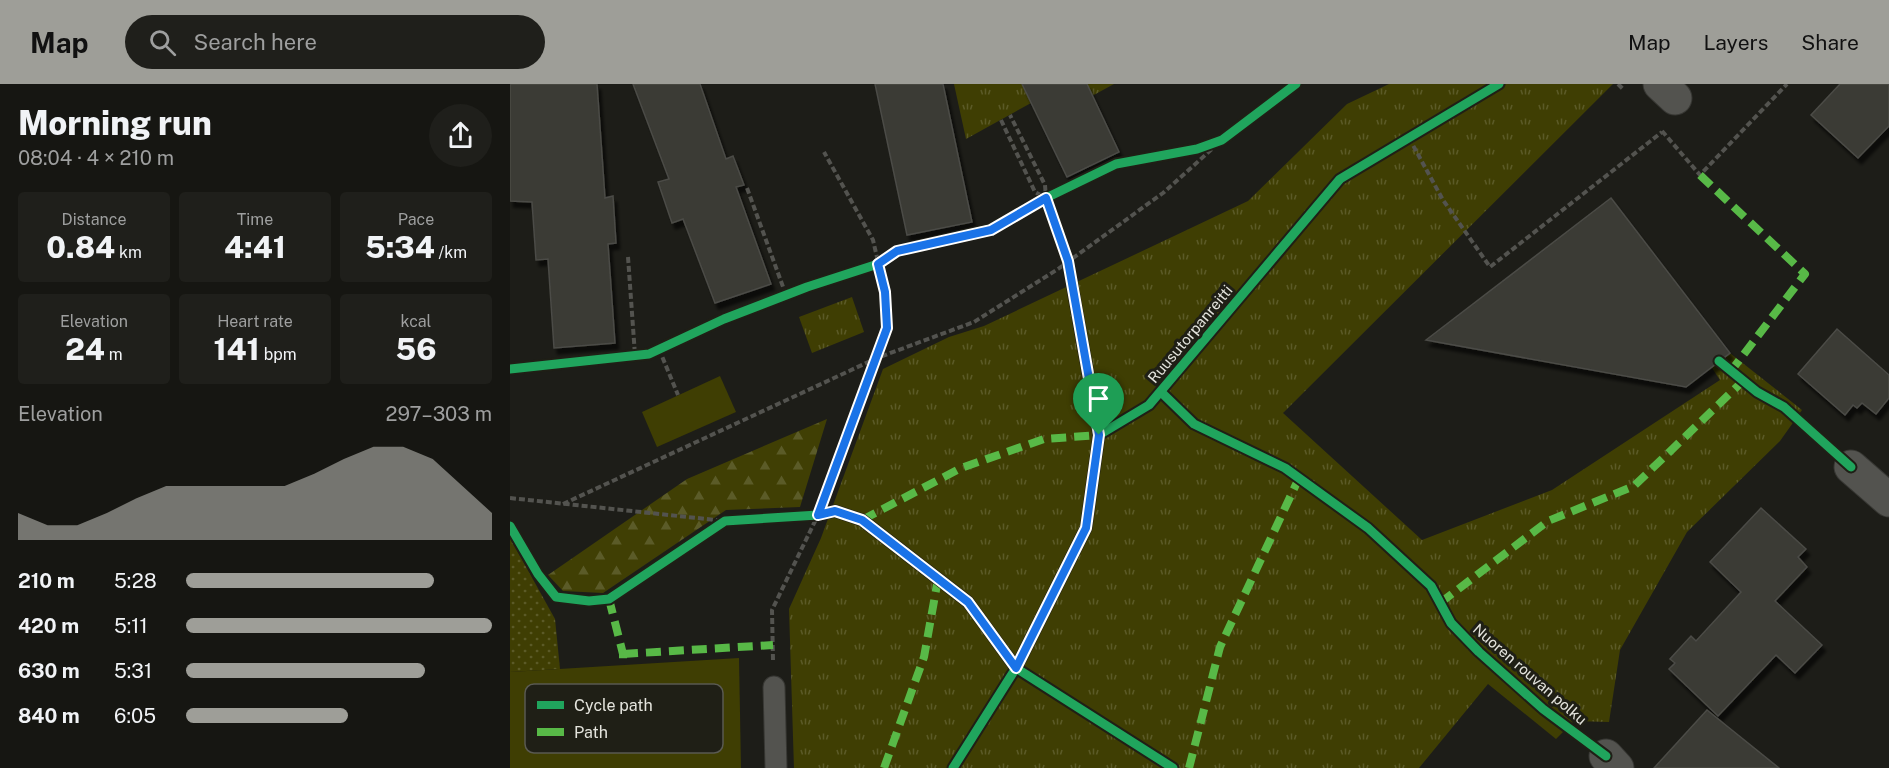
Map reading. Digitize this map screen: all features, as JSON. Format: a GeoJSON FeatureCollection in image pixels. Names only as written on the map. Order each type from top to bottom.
{"type":"FeatureCollection","features":[{"type":"Feature","properties":{"kind":"street"},"geometry":{"type":"LineString","coordinates":[[1851,467],[1889,500]]}},
{"type":"Feature","properties":{"kind":"lane"},"geometry":{"type":"LineString","coordinates":[[774,687],[776,768]]}},
{"type":"Feature","properties":{"kind":"path"},"geometry":{"type":"LineString","coordinates":[[1399,144],[1413,135],[1443,200],[1490,267],[1662,132],[1700,176],[1787,84]]}},
{"type":"Feature","properties":{"kind":"path"},"geometry":{"type":"LineString","coordinates":[[1010,115],[1050,196],[1049,209]]}},
{"type":"Feature","properties":{"kind":"path"},"geometry":{"type":"LineString","coordinates":[[1001,120],[1035,192],[1050,196]]}},
{"type":"Feature","properties":{"kind":"path"},"geometry":{"type":"LineString","coordinates":[[1197,149],[1226,137]]}},
{"type":"Feature","properties":{"kind":"path"},"geometry":{"type":"LineString","coordinates":[[563,504],[877,358],[974,322],[1068,261],[1163,193],[1226,137]]}},
{"type":"Feature","properties":{"kind":"path"},"geometry":{"type":"LineString","coordinates":[[774,687],[772,610],[822,514],[887,328],[885,292],[873,240],[824,152]]}},
{"type":"Feature","properties":{"kind":"path"},"geometry":{"type":"LineString","coordinates":[[747,188],[782,297],[796,291]]}},
{"type":"Feature","properties":{"kind":"path"},"geometry":{"type":"LineString","coordinates":[[1036,203],[1050,196]]}},
{"type":"Feature","properties":{"kind":"path"},"geometry":{"type":"LineString","coordinates":[[1065,251],[1070,273]]}},
{"type":"Feature","properties":{"kind":"path"},"geometry":{"type":"LineString","coordinates":[[628,257],[631,356],[664,347],[678,395]]}},
{"type":"Feature","properties":{"kind":"path"},"geometry":{"type":"LineString","coordinates":[[868,267],[888,257]]}},
{"type":"Feature","properties":{"kind":"path"},"geometry":{"type":"LineString","coordinates":[[510,498],[725,521],[737,520]]}},
{"type":"Feature","properties":{"kind":"path"},"geometry":{"type":"LineString","coordinates":[[806,516],[822,514]]}},
{"type":"Feature","properties":{"kind":"path"},"geometry":{"type":"LineString","coordinates":[[707,533],[725,521]]}},
{"type":"Feature","properties":{"kind":"green space"},"geometry":{"type":"Polygon","coordinates":[[[954,84],[1022,84],[1031,103],[966,139],[954,84]]]}},
{"type":"Feature","properties":{"kind":"green space"},"geometry":{"type":"Polygon","coordinates":[[[1087,84],[1114,84],[1092,96],[1087,84]]]}},
{"type":"Feature","properties":{"kind":"green space"},"geometry":{"type":"Polygon","coordinates":[[[1389,84],[1613,84],[1283,413],[1422,540],[1552,490],[1720,380],[1706,359],[1721,346],[1802,410],[1780,441],[1687,532],[1620,650],[1609,722],[1574,721],[1556,739],[1488,684],[1419,768],[794,768],[789,609],[821,538],[883,369],[949,337],[984,326],[1248,201],[1347,104],[1389,84]]]}},
{"type":"Feature","properties":{"kind":"green space"},"geometry":{"type":"Polygon","coordinates":[[[852,297],[864,332],[812,353],[799,317],[852,297]]]}},
{"type":"Feature","properties":{"kind":"green space"},"geometry":{"type":"Polygon","coordinates":[[[720,376],[736,412],[657,447],[642,412],[720,376]]]}},
{"type":"Feature","properties":{"kind":"green space"},"geometry":{"type":"Polygon","coordinates":[[[827,419],[800,507],[726,510],[603,593],[563,591],[548,575],[687,479],[827,419]]]}},
{"type":"Feature","properties":{"kind":"green space"},"geometry":{"type":"Polygon","coordinates":[[[510,538],[555,619],[560,669],[510,672],[510,538]]]}},
{"type":"Feature","properties":{"kind":"green space"},"geometry":{"type":"Polygon","coordinates":[[[739,658],[741,768],[510,768],[510,672],[739,658]]]}},
{"type":"Feature","properties":{"kind":"building"},"geometry":{"type":"Polygon","coordinates":[[[510,84],[597,84],[605,198],[613,196],[616,243],[608,244],[615,343],[554,348],[548,259],[536,260],[532,202],[510,201],[510,84]]]}},
{"type":"Feature","properties":{"kind":"building"},"geometry":{"type":"Polygon","coordinates":[[[633,84],[700,84],[726,159],[733,156],[744,185],[736,187],[771,284],[715,303],[683,219],[672,223],[658,182],[669,179],[633,84]]]}},
{"type":"Feature","properties":{"kind":"building"},"geometry":{"type":"Polygon","coordinates":[[[875,84],[943,84],[972,222],[907,235],[875,84]]]}},
{"type":"Feature","properties":{"kind":"building"},"geometry":{"type":"Polygon","coordinates":[[[1022,84],[1087,84],[1119,152],[1067,177],[1022,84]]]}},
{"type":"Feature","properties":{"kind":"building"},"geometry":{"type":"Polygon","coordinates":[[[1840,84],[1889,84],[1889,126],[1858,158],[1811,115],[1840,84]]]}},
{"type":"Feature","properties":{"kind":"building"},"geometry":{"type":"Polygon","coordinates":[[[1611,198],[1730,353],[1686,387],[1426,340],[1611,198]]]}},
{"type":"Feature","properties":{"kind":"building"},"geometry":{"type":"Polygon","coordinates":[[[1837,329],[1889,375],[1889,398],[1876,414],[1862,403],[1857,408],[1853,405],[1845,415],[1798,374],[1837,329]]]}},
{"type":"Feature","properties":{"kind":"building"},"geometry":{"type":"Polygon","coordinates":[[[1761,508],[1806,549],[1798,557],[1807,567],[1775,601],[1822,645],[1795,673],[1776,655],[1718,716],[1669,669],[1675,663],[1670,659],[1691,636],[1696,641],[1741,592],[1710,562],[1761,508]]]}},
{"type":"Feature","properties":{"kind":"building"},"geometry":{"type":"Polygon","coordinates":[[[1707,710],[1779,768],[1654,768],[1707,710]]]}},
{"type":"Feature","properties":{"kind":"marked path"},"geometry":{"type":"LineString","coordinates":[[1700,175],[1805,274],[1731,371]]}},
{"type":"Feature","properties":{"kind":"marked path"},"geometry":{"type":"LineString","coordinates":[[1440,603],[1548,521],[1634,486],[1743,381]]}},
{"type":"Feature","properties":{"kind":"marked path"},"geometry":{"type":"LineString","coordinates":[[862,520],[961,468],[1044,439],[1099,435]]}},
{"type":"Feature","properties":{"kind":"marked path"},"geometry":{"type":"LineString","coordinates":[[1189,768],[1220,647],[1299,478]]}},
{"type":"Feature","properties":{"kind":"marked path"},"geometry":{"type":"LineString","coordinates":[[884,768],[924,657],[938,579]]}},
{"type":"Feature","properties":{"kind":"marked path"},"geometry":{"type":"LineString","coordinates":[[609,599],[623,654],[623,665]]}},
{"type":"Feature","properties":{"kind":"marked path"},"geometry":{"type":"LineString","coordinates":[[623,654],[773,645]]}},
{"type":"Feature","properties":{"kind":"cycle path"},"geometry":{"type":"LineString","coordinates":[[510,369],[649,354],[724,319],[807,287],[878,264],[897,251],[991,229],[1046,198],[1116,164],[1197,149],[1222,140],[1296,84]]}},
{"type":"Feature","properties":{"kind":"cycle path","name":"Ruusutorpanreitti"},"geometry":{"type":"LineString","coordinates":[[953,768],[1016,668],[1086,528],[1099,435],[1149,405],[1340,179],[1499,84]]}},
{"type":"Feature","properties":{"kind":"cycle path"},"geometry":{"type":"LineString","coordinates":[[1046,198],[1068,262],[1099,435]]}},
{"type":"Feature","properties":{"kind":"cycle path"},"geometry":{"type":"LineString","coordinates":[[1719,361],[1757,392],[1784,407],[1851,467]]}},
{"type":"Feature","properties":{"kind":"cycle path","name":"Ruusutorpanreitti"},"geometry":{"type":"LineString","coordinates":[[1161,392],[1194,424],[1285,468],[1368,528],[1431,586],[1451,623],[1479,652],[1543,709],[1606,756]]}},
{"type":"Feature","properties":{"kind":"cycle path"},"geometry":{"type":"LineString","coordinates":[[510,526],[538,574],[556,597],[589,601],[609,599],[725,521],[818,515],[835,511],[862,520],[968,602],[1016,668],[1173,768]]}},
{"type":"Feature","properties":{"kind":"route"},"geometry":{"type":"LineString","coordinates":[[1046,198],[1068,261],[1099,435],[1086,528],[1016,668],[968,602],[862,520],[835,511],[818,515],[887,328],[885,292],[878,264],[897,251],[991,230],[1046,198]]}}]}
